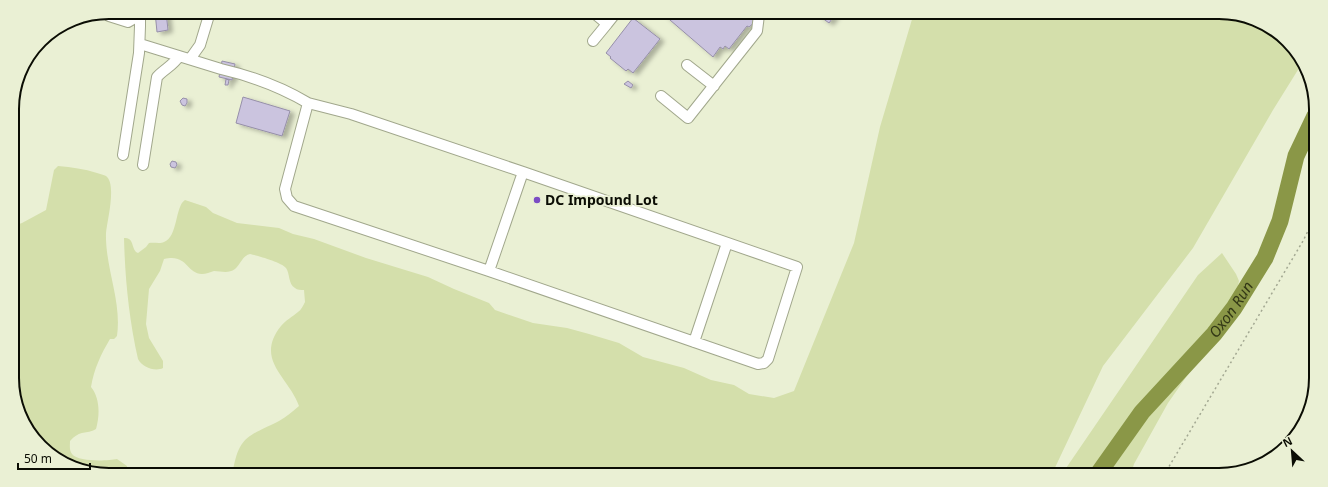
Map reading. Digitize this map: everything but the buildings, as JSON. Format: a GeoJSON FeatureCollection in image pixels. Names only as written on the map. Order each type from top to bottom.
{"type":"FeatureCollection","features":[{"type":"Feature","properties":{"kind":"street"},"geometry":{"type":"LineString","coordinates":[[119,19],[128,22],[132,19]]}},
{"type":"Feature","properties":{"kind":"street"},"geometry":{"type":"LineString","coordinates":[[123,155],[140,44],[140,19]]}},
{"type":"Feature","properties":{"kind":"street"},"geometry":{"type":"LineString","coordinates":[[190,59],[200,45],[208,19]]}},
{"type":"Feature","properties":{"kind":"street"},"geometry":{"type":"LineString","coordinates":[[601,19],[607,24]]}},
{"type":"Feature","properties":{"kind":"street"},"geometry":{"type":"LineString","coordinates":[[593,41],[611,19]]}},
{"type":"Feature","properties":{"kind":"street"},"geometry":{"type":"LineString","coordinates":[[661,96],[688,118],[757,31],[758,19]]}},
{"type":"Feature","properties":{"kind":"street"},"geometry":{"type":"LineString","coordinates":[[140,44],[274,85],[308,103],[351,114],[797,267],[768,359],[764,363],[758,364],[489,271],[294,206],[287,198],[285,189],[308,103]]}},
{"type":"Feature","properties":{"kind":"street"},"geometry":{"type":"LineString","coordinates":[[143,165],[157,77],[171,66],[179,56]]}},
{"type":"Feature","properties":{"kind":"street"},"geometry":{"type":"LineString","coordinates":[[687,65],[714,86]]}},
{"type":"Feature","properties":{"kind":"street"},"geometry":{"type":"LineString","coordinates":[[489,271],[523,172]]}},
{"type":"Feature","properties":{"kind":"street"},"geometry":{"type":"LineString","coordinates":[[694,342],[727,243]]}},
{"type":"Feature","properties":{"kind":"path"},"geometry":{"type":"LineString","coordinates":[[1168,468],[1309,230]]}},
{"type":"Feature","properties":{"kind":"green space"},"geometry":{"type":"Polygon","coordinates":[[[912,19],[1231,20],[1254,26],[1274,38],[1283,45],[1299,68],[1193,248],[1103,366],[1055,468],[234,468],[239,450],[247,438],[282,419],[299,406],[276,368],[272,359],[271,349],[274,338],[281,326],[303,306],[305,302],[304,290],[299,290],[293,286],[286,268],[283,266],[250,254],[245,256],[232,271],[214,271],[202,274],[197,273],[182,261],[177,259],[164,259],[160,271],[149,289],[146,324],[149,338],[163,361],[163,368],[149,368],[142,364],[138,359],[128,299],[124,238],[131,241],[134,250],[138,253],[149,243],[161,243],[169,239],[174,228],[179,208],[185,200],[206,207],[213,213],[237,223],[279,228],[293,234],[314,239],[366,258],[428,277],[489,303],[495,310],[533,323],[567,328],[619,343],[643,357],[684,368],[711,380],[734,385],[749,394],[774,398],[794,391],[854,243],[880,127],[912,19]]]}},
{"type":"Feature","properties":{"kind":"green space"},"geometry":{"type":"Polygon","coordinates":[[[58,166],[78,168],[106,176],[111,187],[106,246],[117,310],[117,336],[114,339],[110,339],[98,362],[92,380],[91,387],[98,401],[98,418],[96,429],[74,437],[70,441],[70,451],[75,457],[86,460],[117,459],[127,466],[127,468],[109,468],[86,465],[69,459],[59,453],[41,437],[34,428],[28,418],[21,396],[19,384],[19,224],[46,210],[54,170],[58,166]]]}},
{"type":"Feature","properties":{"kind":"green space"},"geometry":{"type":"Polygon","coordinates":[[[1222,253],[1239,281],[1233,310],[1168,403],[1133,468],[1066,468],[1198,275],[1222,253]]]}},
{"type":"Feature","properties":{"kind":"waterway","name":"Oxon Run"},"geometry":{"type":"LineString","coordinates":[[1102,468],[1142,412],[1214,334],[1234,308],[1265,258],[1280,221],[1296,156],[1309,129]]}},
{"type":"Feature","properties":{"kind":"place","name":"DC Impound Lot"},"geometry":{"type":"Point","coordinates":[537,200]}}]}
